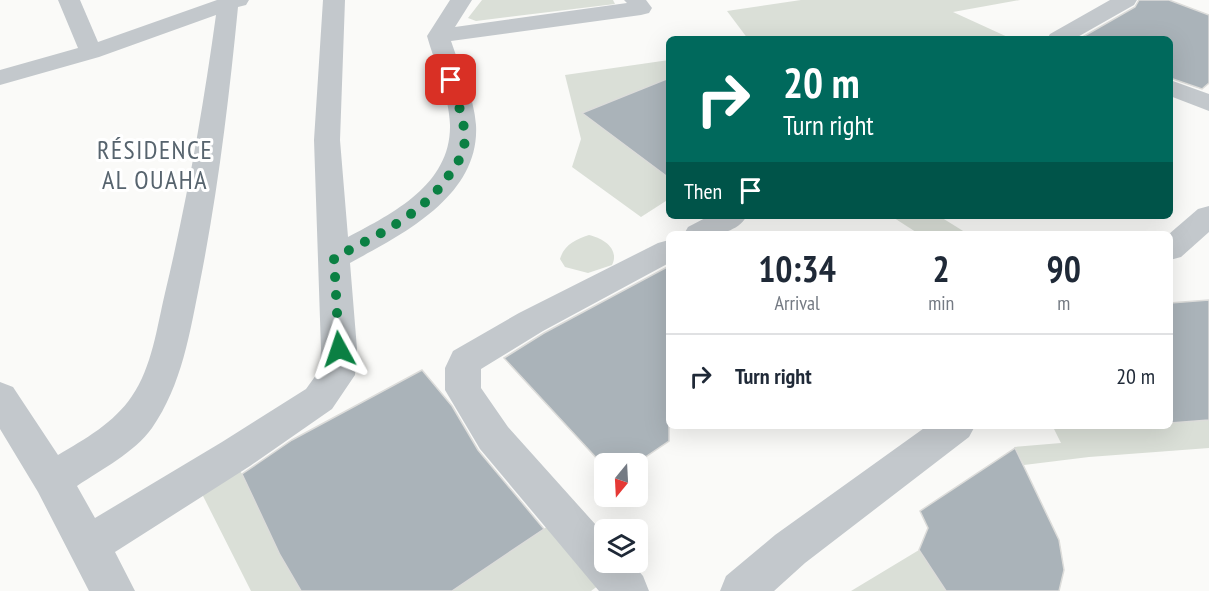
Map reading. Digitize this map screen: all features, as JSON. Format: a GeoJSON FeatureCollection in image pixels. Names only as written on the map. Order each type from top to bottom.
{"type":"FeatureCollection","features":[{"type":"Feature","properties":{"kind":"street"},"geometry":{"type":"LineString","coordinates":[[69,0],[91,52]]}},
{"type":"Feature","properties":{"kind":"street"},"geometry":{"type":"LineString","coordinates":[[88,545],[236,454],[319,399],[338,375],[339,349],[327,140],[334,0]]}},
{"type":"Feature","properties":{"kind":"street"},"geometry":{"type":"LineString","coordinates":[[334,258],[392,227],[423,205],[444,183],[463,153],[463,125],[438,36],[461,0]]}},
{"type":"Feature","properties":{"kind":"street"},"geometry":{"type":"LineString","coordinates":[[438,36],[641,8],[635,0]]}},
{"type":"Feature","properties":{"kind":"street"},"geometry":{"type":"LineString","coordinates":[[1063,36],[1126,0]]}},
{"type":"Feature","properties":{"kind":"street"},"geometry":{"type":"LineString","coordinates":[[0,78],[91,52],[233,2],[201,207],[168,353],[149,401],[136,419],[117,437],[52,480]]}},
{"type":"Feature","properties":{"kind":"street"},"geometry":{"type":"LineString","coordinates":[[1173,88],[1209,103]]}},
{"type":"Feature","properties":{"kind":"street"},"geometry":{"type":"LineString","coordinates":[[1173,247],[1209,216]]}},
{"type":"Feature","properties":{"kind":"street"},"geometry":{"type":"LineString","coordinates":[[704,231],[726,219]]}},
{"type":"Feature","properties":{"kind":"street"},"geometry":{"type":"LineString","coordinates":[[627,591],[494,438],[463,390],[463,368],[466,361],[531,322],[666,252]]}},
{"type":"Feature","properties":{"kind":"street"},"geometry":{"type":"LineString","coordinates":[[0,397],[52,480],[113,591]]}},
{"type":"Feature","properties":{"kind":"street"},"geometry":{"type":"LineString","coordinates":[[742,591],[790,549],[952,429]]}},
{"type":"Feature","properties":{"kind":"shaded area"},"geometry":{"type":"Polygon","coordinates":[[[482,0],[613,0],[615,4],[476,21],[468,18],[482,0]]]}},
{"type":"Feature","properties":{"kind":"shaded area"},"geometry":{"type":"Polygon","coordinates":[[[801,0],[1020,0],[953,12],[1005,36],[746,36],[727,11],[801,0]]]}},
{"type":"Feature","properties":{"kind":"shaded area"},"geometry":{"type":"Polygon","coordinates":[[[666,60],[666,79],[583,113],[666,176],[666,201],[641,217],[572,167],[581,139],[565,75],[666,60]]]}},
{"type":"Feature","properties":{"kind":"shaded area"},"geometry":{"type":"Polygon","coordinates":[[[896,219],[944,219],[963,231],[914,231],[896,219]]]}},
{"type":"Feature","properties":{"kind":"shaded area"},"geometry":{"type":"Polygon","coordinates":[[[589,235],[609,245],[614,254],[612,265],[588,273],[565,267],[560,259],[564,250],[575,241],[589,235]]]}},
{"type":"Feature","properties":{"kind":"shaded area"},"geometry":{"type":"Polygon","coordinates":[[[1209,420],[1209,448],[1089,457],[1024,465],[1014,447],[1061,443],[1054,429],[1173,429],[1173,423],[1209,420]]]}},
{"type":"Feature","properties":{"kind":"shaded area"},"geometry":{"type":"Polygon","coordinates":[[[239,468],[281,556],[301,591],[251,591],[202,494],[239,468]]]}},
{"type":"Feature","properties":{"kind":"shaded area"},"geometry":{"type":"Polygon","coordinates":[[[551,524],[599,585],[591,591],[452,591],[551,524]]]}},
{"type":"Feature","properties":{"kind":"shaded area"},"geometry":{"type":"Polygon","coordinates":[[[919,550],[946,591],[851,591],[919,550]]]}},
{"type":"Feature","properties":{"kind":"building"},"geometry":{"type":"Polygon","coordinates":[[[1139,0],[1169,0],[1209,15],[1209,83],[1202,89],[1173,79],[1173,36],[1084,36],[1135,7],[1139,0]]]}},
{"type":"Feature","properties":{"kind":"building"},"geometry":{"type":"Polygon","coordinates":[[[666,79],[666,176],[582,113],[666,79]]]}},
{"type":"Feature","properties":{"kind":"building"},"geometry":{"type":"Polygon","coordinates":[[[666,268],[666,429],[669,429],[669,441],[648,455],[648,453],[594,453],[594,455],[504,358],[544,333],[666,268]]]}},
{"type":"Feature","properties":{"kind":"building"},"geometry":{"type":"Polygon","coordinates":[[[1209,300],[1209,420],[1173,423],[1173,303],[1209,300]]]}},
{"type":"Feature","properties":{"kind":"building"},"geometry":{"type":"Polygon","coordinates":[[[422,370],[452,406],[478,450],[544,529],[452,591],[301,591],[280,555],[242,474],[292,440],[422,370]]]}},
{"type":"Feature","properties":{"kind":"building"},"geometry":{"type":"Polygon","coordinates":[[[1015,448],[1059,540],[1064,570],[1059,591],[946,591],[919,550],[928,528],[920,511],[1015,448]]]}},
{"type":"Feature","properties":{"kind":"district","name":"RÉSIDENCE AL OUAHA"},"geometry":{"type":"Point","coordinates":[155,164]}},
{"type":"Feature","properties":{"kind":"route"},"geometry":{"type":"LineString","coordinates":[[339,349],[334,258],[392,227],[423,205],[444,183],[463,153],[463,125],[451,80]]}}]}
